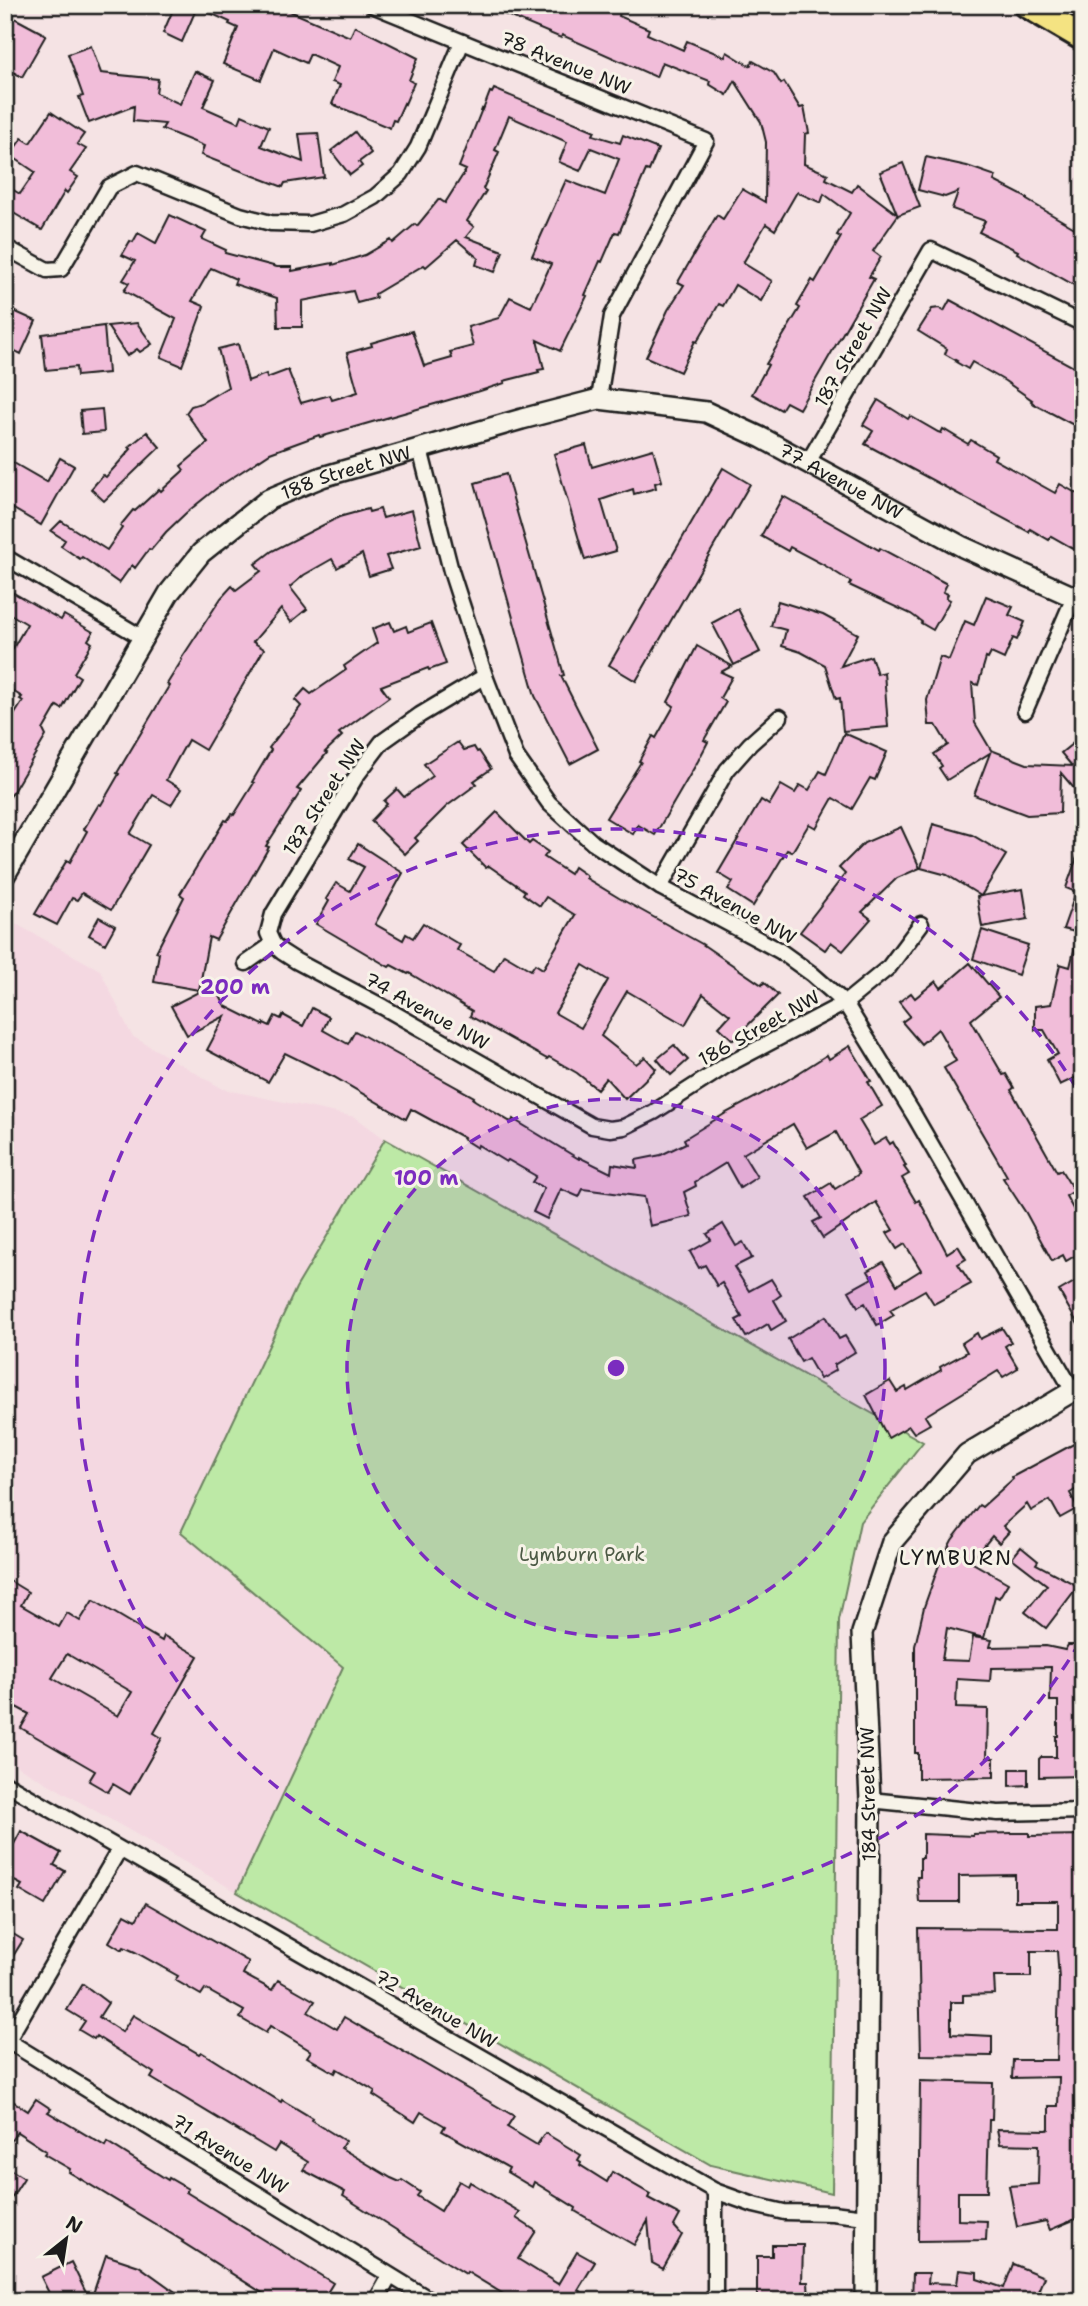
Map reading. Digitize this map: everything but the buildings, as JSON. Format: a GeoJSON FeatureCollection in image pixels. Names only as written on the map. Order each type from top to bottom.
{"type":"FeatureCollection","features":[{"type":"Feature","properties":{"kind":"highway"},"geometry":{"type":"LineString","coordinates":[[1027,5],[1083,38]]}},
{"type":"Feature","properties":{"kind":"street","name":"78 Avenue NW"},"geometry":{"type":"LineString","coordinates":[[372,5],[706,141],[612,316],[599,399]]}},
{"type":"Feature","properties":{"kind":"street"},"geometry":{"type":"LineString","coordinates":[[5,247],[47,270],[61,269],[109,187],[137,173],[240,215],[271,223],[310,224],[344,214],[375,197],[401,174],[418,147],[462,42]]}},
{"type":"Feature","properties":{"kind":"street","name":"187 Street NW"},"geometry":{"type":"LineString","coordinates":[[807,464],[931,250],[1083,324]]}},
{"type":"Feature","properties":{"kind":"street","name":"188 Street NW"},"geometry":{"type":"LineString","coordinates":[[5,875],[169,593],[201,553],[269,499],[322,477],[599,399]]}},
{"type":"Feature","properties":{"kind":"street","name":"77 Avenue NW"},"geometry":{"type":"LineString","coordinates":[[599,399],[706,412],[762,438],[963,547],[1078,599],[1025,711]]}},
{"type":"Feature","properties":{"kind":"street","name":"75 Avenue NW"},"geometry":{"type":"LineString","coordinates":[[420,449],[451,571],[485,676],[516,756],[549,803],[593,843],[660,887],[780,951],[845,1003],[1078,1388]]}},
{"type":"Feature","properties":{"kind":"street"},"geometry":{"type":"LineString","coordinates":[[5,557],[143,638]]}},
{"type":"Feature","properties":{"kind":"street","name":"187 Street NW"},"geometry":{"type":"LineString","coordinates":[[273,944],[268,933],[273,914],[357,775],[382,742],[420,715],[485,676]]}},
{"type":"Feature","properties":{"kind":"street"},"geometry":{"type":"LineString","coordinates":[[660,887],[727,770],[750,744],[780,717]]}},
{"type":"Feature","properties":{"kind":"street","name":"186 Street NW"},"geometry":{"type":"LineString","coordinates":[[592,1126],[610,1129],[624,1127],[654,1112],[727,1065],[845,1003],[889,967],[921,924]]}},
{"type":"Feature","properties":{"kind":"street"},"geometry":{"type":"LineString","coordinates":[[246,963],[273,944]]}},
{"type":"Feature","properties":{"kind":"street","name":"74 Avenue NW"},"geometry":{"type":"LineString","coordinates":[[273,944],[296,961],[383,1007],[592,1126]]}},
{"type":"Feature","properties":{"kind":"street","name":"184 Street NW"},"geometry":{"type":"LineString","coordinates":[[866,2301],[870,1800],[862,1633],[892,1542],[967,1454],[1078,1388]]}},
{"type":"Feature","properties":{"kind":"street","name":"72 Avenue NW"},"geometry":{"type":"LineString","coordinates":[[5,1783],[715,2191],[784,2212],[866,2217]]}},
{"type":"Feature","properties":{"kind":"street"},"geometry":{"type":"LineString","coordinates":[[870,1800],[999,1813],[1083,1811]]}},
{"type":"Feature","properties":{"kind":"street"},"geometry":{"type":"LineString","coordinates":[[7,2043],[119,1850]]}},
{"type":"Feature","properties":{"kind":"street","name":"71 Avenue NW"},"geometry":{"type":"LineString","coordinates":[[7,2043],[432,2301]]}},
{"type":"Feature","properties":{"kind":"street"},"geometry":{"type":"LineString","coordinates":[[715,2191],[715,2301]]}},
{"type":"Feature","properties":{"kind":"street"},"geometry":{"type":"LineString","coordinates":[[376,2301],[390,2276]]}},
{"type":"Feature","properties":{"kind":"shaded area"},"geometry":{"type":"Polygon","coordinates":[[[5,918],[100,970],[132,1036],[223,1089],[355,1117],[385,1139],[296,1288],[181,1531],[343,1666],[237,1892],[5,1759],[5,918]]]}},
{"type":"Feature","properties":{"kind":"green space","name":"Lymburn Park"},"geometry":{"type":"Polygon","coordinates":[[[385,1139],[923,1442],[860,1522],[839,1620],[832,2193],[711,2165],[237,1892],[343,1667],[181,1532],[296,1288],[385,1139]]]}},
{"type":"Feature","properties":{"kind":"district","name":"LYMBURN"},"geometry":{"type":"Point","coordinates":[956,1558]}}]}
